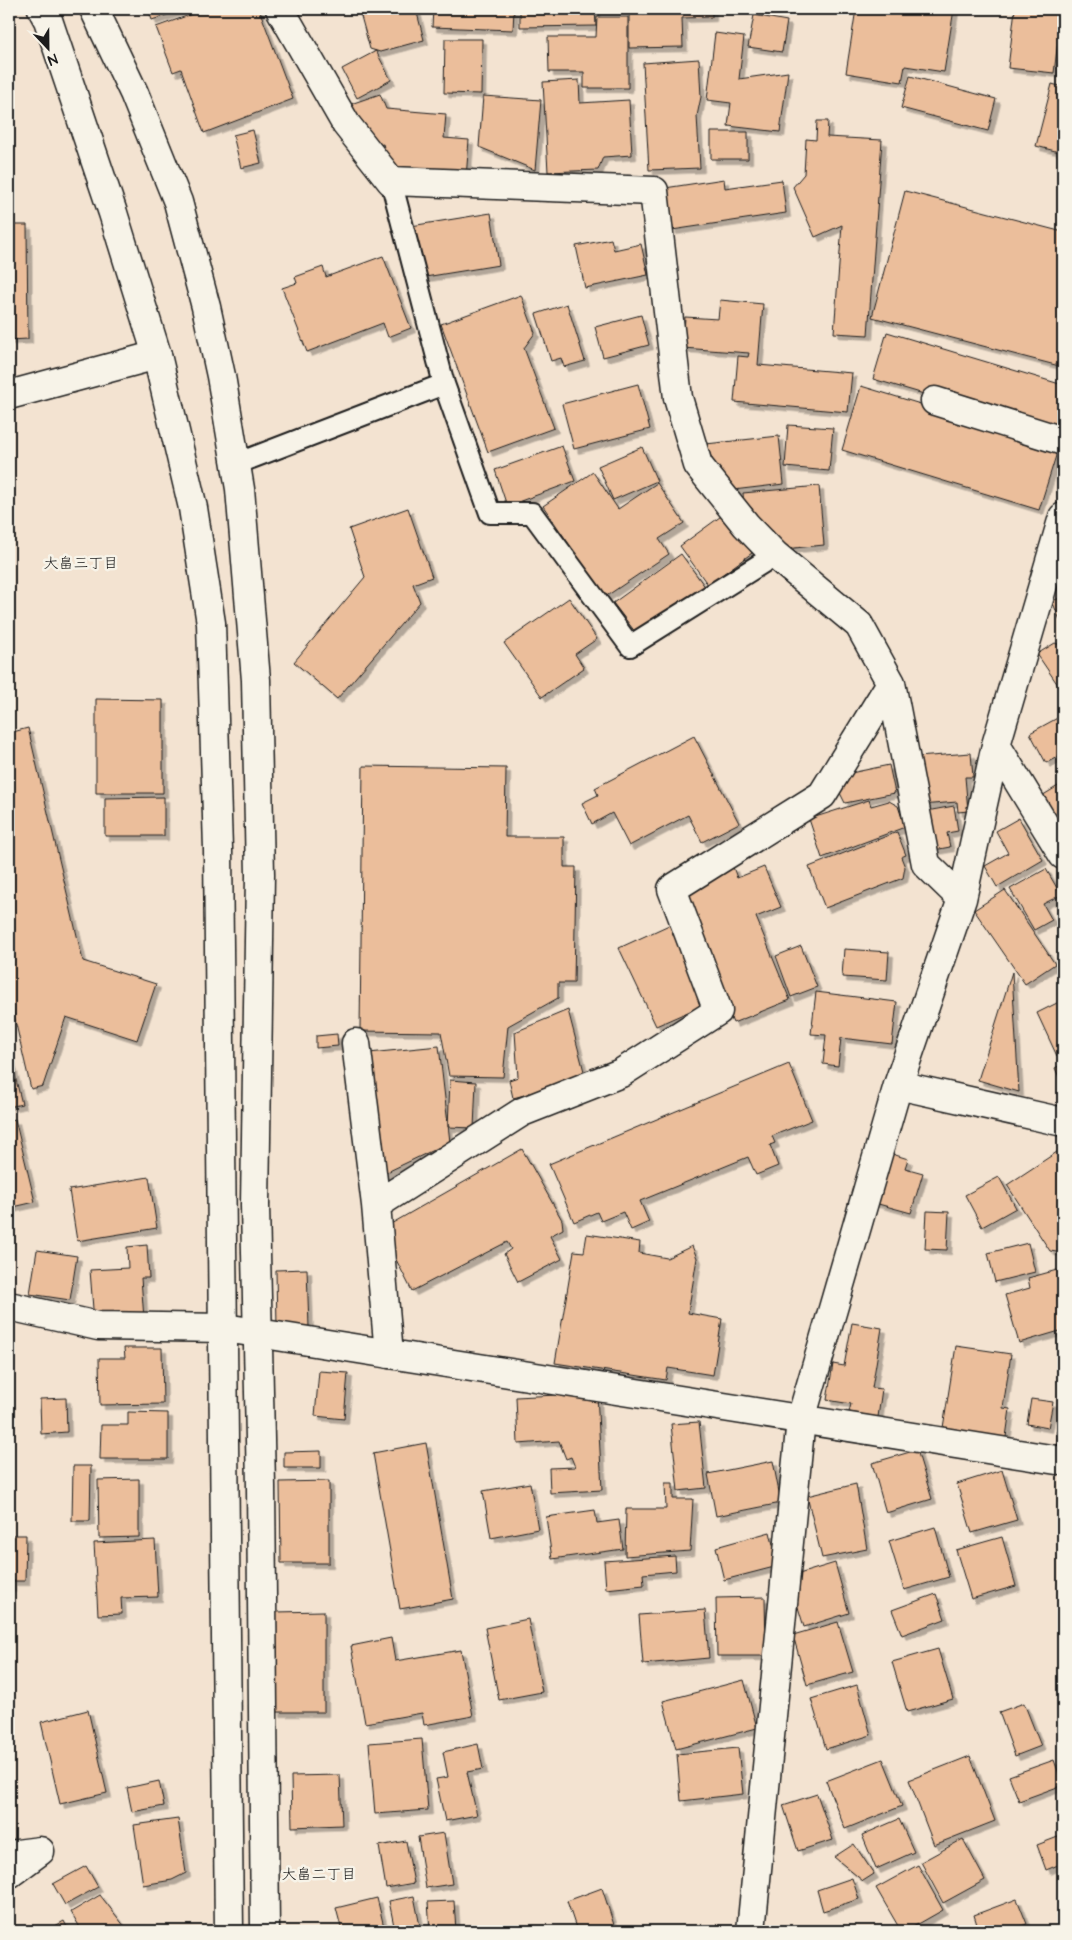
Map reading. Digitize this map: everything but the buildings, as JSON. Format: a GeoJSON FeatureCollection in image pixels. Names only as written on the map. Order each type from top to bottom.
{"type":"FeatureCollection","features":[{"type":"Feature","properties":{"kind":"street"},"geometry":{"type":"LineString","coordinates":[[42,9],[48,20],[113,213],[157,355],[193,508],[211,623],[218,849],[229,1931]]}},
{"type":"Feature","properties":{"kind":"street"},"geometry":{"type":"LineString","coordinates":[[94,9],[134,93],[178,202],[206,308],[240,489],[256,689],[260,875],[255,1205],[265,1931]]}},
{"type":"Feature","properties":{"kind":"street"},"geometry":{"type":"LineString","coordinates":[[280,9],[346,124],[391,181],[654,191],[678,398],[698,465],[746,525],[775,555],[859,625],[891,683],[926,864],[962,899]]}},
{"type":"Feature","properties":{"kind":"street"},"geometry":{"type":"LineString","coordinates":[[9,395],[157,355]]}},
{"type":"Feature","properties":{"kind":"street"},"geometry":{"type":"LineString","coordinates":[[935,401],[1063,441]]}},
{"type":"Feature","properties":{"kind":"street"},"geometry":{"type":"LineString","coordinates":[[751,1931],[801,1419],[898,1085],[962,899],[996,745],[1063,518]]}},
{"type":"Feature","properties":{"kind":"street"},"geometry":{"type":"LineString","coordinates":[[376,1205],[522,1112],[621,1074],[718,1011],[672,889],[822,795],[891,683]]}},
{"type":"Feature","properties":{"kind":"street"},"geometry":{"type":"LineString","coordinates":[[996,745],[1063,855]]}},
{"type":"Feature","properties":{"kind":"street"},"geometry":{"type":"LineString","coordinates":[[356,1044],[376,1205],[389,1354]]}},
{"type":"Feature","properties":{"kind":"street"},"geometry":{"type":"LineString","coordinates":[[898,1085],[1063,1122]]}},
{"type":"Feature","properties":{"kind":"street"},"geometry":{"type":"LineString","coordinates":[[9,1306],[98,1326],[224,1328],[1063,1461]]}},
{"type":"Feature","properties":{"kind":"street"},"geometry":{"type":"LineString","coordinates":[[9,1854],[40,1852],[9,1874]]}},
{"type":"Feature","properties":{"kind":"lane"},"geometry":{"type":"LineString","coordinates":[[391,181],[444,384],[490,513],[532,513],[630,646],[775,555]]}},
{"type":"Feature","properties":{"kind":"lane"},"geometry":{"type":"LineString","coordinates":[[236,464],[444,384]]}},
{"type":"Feature","properties":{"kind":"district","name":"大畠三丁目"},"geometry":{"type":"Point","coordinates":[81,563]}},
{"type":"Feature","properties":{"kind":"district","name":"大畠二丁目"},"geometry":{"type":"Point","coordinates":[319,1874]}}]}
